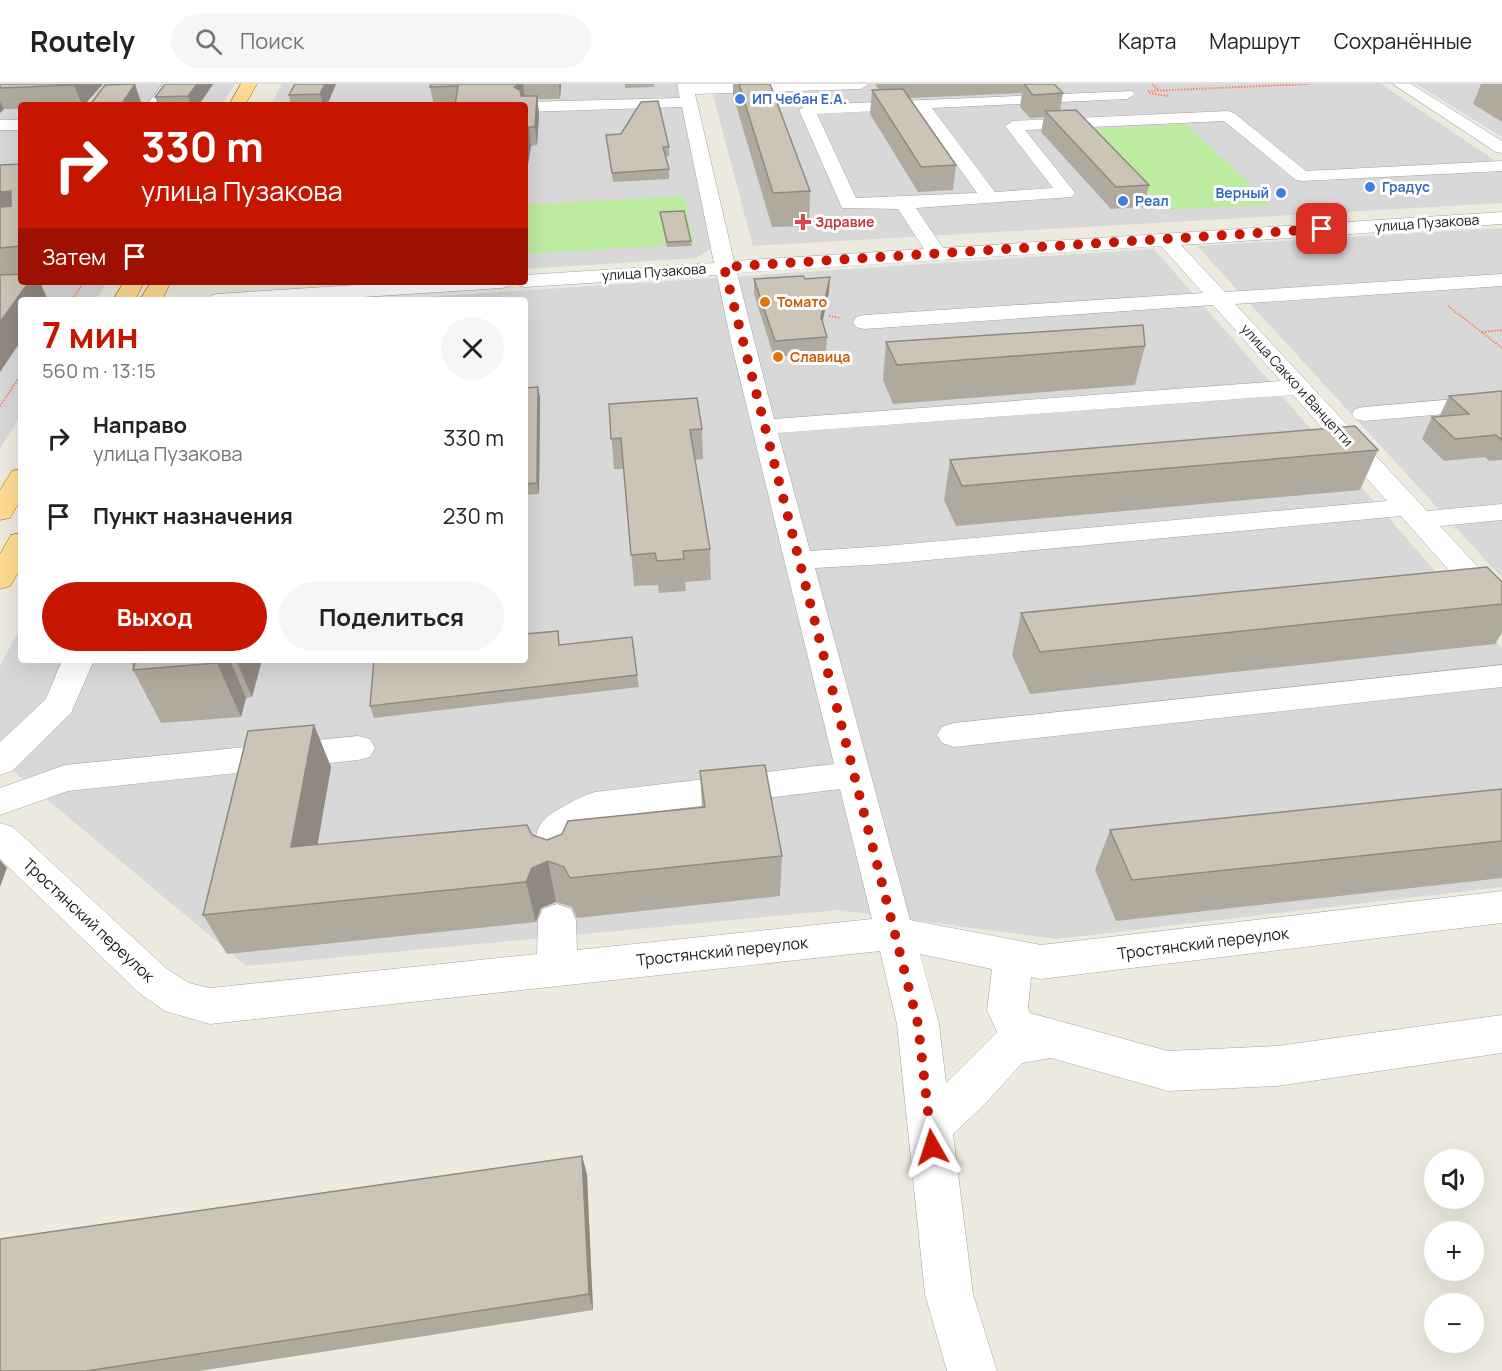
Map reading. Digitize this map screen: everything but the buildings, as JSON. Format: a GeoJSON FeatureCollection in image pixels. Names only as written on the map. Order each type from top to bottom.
{"type":"FeatureCollection","features":[{"type":"Feature","properties":{"kind":"main road"},"geometry":{"type":"LineString","coordinates":[[239,102],[249,84]]}},
{"type":"Feature","properties":{"kind":"main road"},"geometry":{"type":"LineString","coordinates":[[0,580],[18,547]]}},
{"type":"Feature","properties":{"kind":"street"},"geometry":{"type":"LineString","coordinates":[[157,102],[171,84]]}},
{"type":"Feature","properties":{"kind":"street"},"geometry":{"type":"LineString","coordinates":[[528,107],[607,104],[686,92],[861,84]]}},
{"type":"Feature","properties":{"kind":"street"},"geometry":{"type":"LineString","coordinates":[[1401,84],[1502,148]]}},
{"type":"Feature","properties":{"kind":"street"},"geometry":{"type":"LineString","coordinates":[[593,88],[603,93],[607,104]]}},
{"type":"Feature","properties":{"kind":"street"},"geometry":{"type":"LineString","coordinates":[[686,92],[724,267],[918,1024],[949,1294],[972,1371]]}},
{"type":"Feature","properties":{"kind":"street"},"geometry":{"type":"LineString","coordinates":[[1135,93],[807,110],[849,204],[1066,193],[1013,126],[1228,116],[1302,176],[1502,166]]}},
{"type":"Feature","properties":{"kind":"street"},"geometry":{"type":"LineString","coordinates":[[921,104],[990,198]]}},
{"type":"Feature","properties":{"kind":"street"},"geometry":{"type":"LineString","coordinates":[[0,114],[18,113]]}},
{"type":"Feature","properties":{"kind":"street"},"geometry":{"type":"LineString","coordinates":[[0,125],[18,125]]}},
{"type":"Feature","properties":{"kind":"street"},"geometry":{"type":"LineString","coordinates":[[904,203],[937,254]]}},
{"type":"Feature","properties":{"kind":"street","name":"улица Пузакова"},"geometry":{"type":"LineString","coordinates":[[528,280],[1502,218]]}},
{"type":"Feature","properties":{"kind":"street","name":"улица Сакко и Ванцетти"},"geometry":{"type":"LineString","coordinates":[[1165,239],[1502,611]]}},
{"type":"Feature","properties":{"kind":"street"},"geometry":{"type":"LineString","coordinates":[[864,322],[1502,280]]}},
{"type":"Feature","properties":{"kind":"street"},"geometry":{"type":"LineString","coordinates":[[264,297],[454,285]]}},
{"type":"Feature","properties":{"kind":"street"},"geometry":{"type":"LineString","coordinates":[[764,427],[1299,387]]}},
{"type":"Feature","properties":{"kind":"street"},"geometry":{"type":"LineString","coordinates":[[1364,414],[1502,402]]}},
{"type":"Feature","properties":{"kind":"street"},"geometry":{"type":"LineString","coordinates":[[798,560],[1413,513],[1502,512]]}},
{"type":"Feature","properties":{"kind":"street"},"geometry":{"type":"LineString","coordinates":[[0,762],[60,705],[77,663]]}},
{"type":"Feature","properties":{"kind":"street"},"geometry":{"type":"LineString","coordinates":[[954,735],[1502,676]]}},
{"type":"Feature","properties":{"kind":"street"},"geometry":{"type":"LineString","coordinates":[[0,802],[65,778],[358,748]]}},
{"type":"Feature","properties":{"kind":"street"},"geometry":{"type":"LineString","coordinates":[[555,864],[554,832],[595,805],[854,775]]}},
{"type":"Feature","properties":{"kind":"street","name":"Тростянский переулок"},"geometry":{"type":"LineString","coordinates":[[0,837],[153,981],[179,998],[210,1006],[895,933],[1041,962],[1502,907]]}},
{"type":"Feature","properties":{"kind":"street"},"geometry":{"type":"LineString","coordinates":[[557,920],[557,968]]}},
{"type":"Feature","properties":{"kind":"street"},"geometry":{"type":"LineString","coordinates":[[1013,956],[1007,1010],[1016,1027],[1051,1040],[1168,1071],[1277,1066],[1502,1034]]}},
{"type":"Feature","properties":{"kind":"street"},"geometry":{"type":"LineString","coordinates":[[930,1126],[969,1091],[1010,1046],[1051,1040]]}},
{"type":"Feature","properties":{"kind":"path"},"geometry":{"type":"LineString","coordinates":[[1152,84],[1160,91]]}},
{"type":"Feature","properties":{"kind":"path"},"geometry":{"type":"LineString","coordinates":[[1135,93],[1309,84]]}},
{"type":"Feature","properties":{"kind":"path"},"geometry":{"type":"LineString","coordinates":[[74,297],[82,285]]}},
{"type":"Feature","properties":{"kind":"path"},"geometry":{"type":"LineString","coordinates":[[1422,285],[1502,348]]}},
{"type":"Feature","properties":{"kind":"path"},"geometry":{"type":"LineString","coordinates":[[1481,332],[1502,330]]}},
{"type":"Feature","properties":{"kind":"path"},"geometry":{"type":"LineString","coordinates":[[0,406],[18,379]]}},
{"type":"Feature","properties":{"kind":"shaded area"},"geometry":{"type":"Polygon","coordinates":[[[0,84],[235,84],[224,102],[18,102],[18,285],[105,285],[98,297],[18,297],[18,420],[0,448],[0,84]]]}},
{"type":"Feature","properties":{"kind":"shaded area"},"geometry":{"type":"Polygon","coordinates":[[[282,84],[677,84],[712,246],[697,258],[528,269],[528,102],[273,102],[282,84]]]}},
{"type":"Feature","properties":{"kind":"shaded area"},"geometry":{"type":"Polygon","coordinates":[[[710,84],[1381,84],[1502,165],[1502,203],[753,246],[710,84]]]}},
{"type":"Feature","properties":{"kind":"shaded area"},"geometry":{"type":"Polygon","coordinates":[[[1416,84],[1502,84],[1502,137],[1416,84]]]}},
{"type":"Feature","properties":{"kind":"shaded area"},"geometry":{"type":"Polygon","coordinates":[[[1502,228],[1502,578],[1197,246],[1502,228]]]}},
{"type":"Feature","properties":{"kind":"shaded area"},"geometry":{"type":"Polygon","coordinates":[[[1154,249],[1502,648],[1502,887],[1056,939],[839,910],[246,966],[0,760],[0,666],[18,632],[18,663],[528,663],[528,297],[424,297],[1154,249]]]}},
{"type":"Feature","properties":{"kind":"green space"},"geometry":{"type":"Polygon","coordinates":[[[1186,124],[1272,205],[1167,210],[1087,129],[1186,124]]]}},
{"type":"Feature","properties":{"kind":"green space"},"geometry":{"type":"Polygon","coordinates":[[[684,196],[694,244],[528,254],[528,205],[684,196]]]}},
{"type":"Feature","properties":{"kind":"place","name":"ИП Чебан Е.А."},"geometry":{"type":"Point","coordinates":[740,99]}},
{"type":"Feature","properties":{"kind":"place","name":"Градус"},"geometry":{"type":"Point","coordinates":[1370,187]}},
{"type":"Feature","properties":{"kind":"place","name":"Верный"},"geometry":{"type":"Point","coordinates":[1281,193]}},
{"type":"Feature","properties":{"kind":"place","name":"Реал"},"geometry":{"type":"Point","coordinates":[1123,201]}},
{"type":"Feature","properties":{"kind":"place","name":"Здравие"},"geometry":{"type":"Point","coordinates":[803,222]}},
{"type":"Feature","properties":{"kind":"place","name":"Томато"},"geometry":{"type":"Point","coordinates":[765,302]}},
{"type":"Feature","properties":{"kind":"place","name":"Славица"},"geometry":{"type":"Point","coordinates":[778,357]}},
{"type":"Feature","properties":{"kind":"route"},"geometry":{"type":"LineString","coordinates":[[932,1147],[918,1024],[724,267],[1322,229]]}}]}
